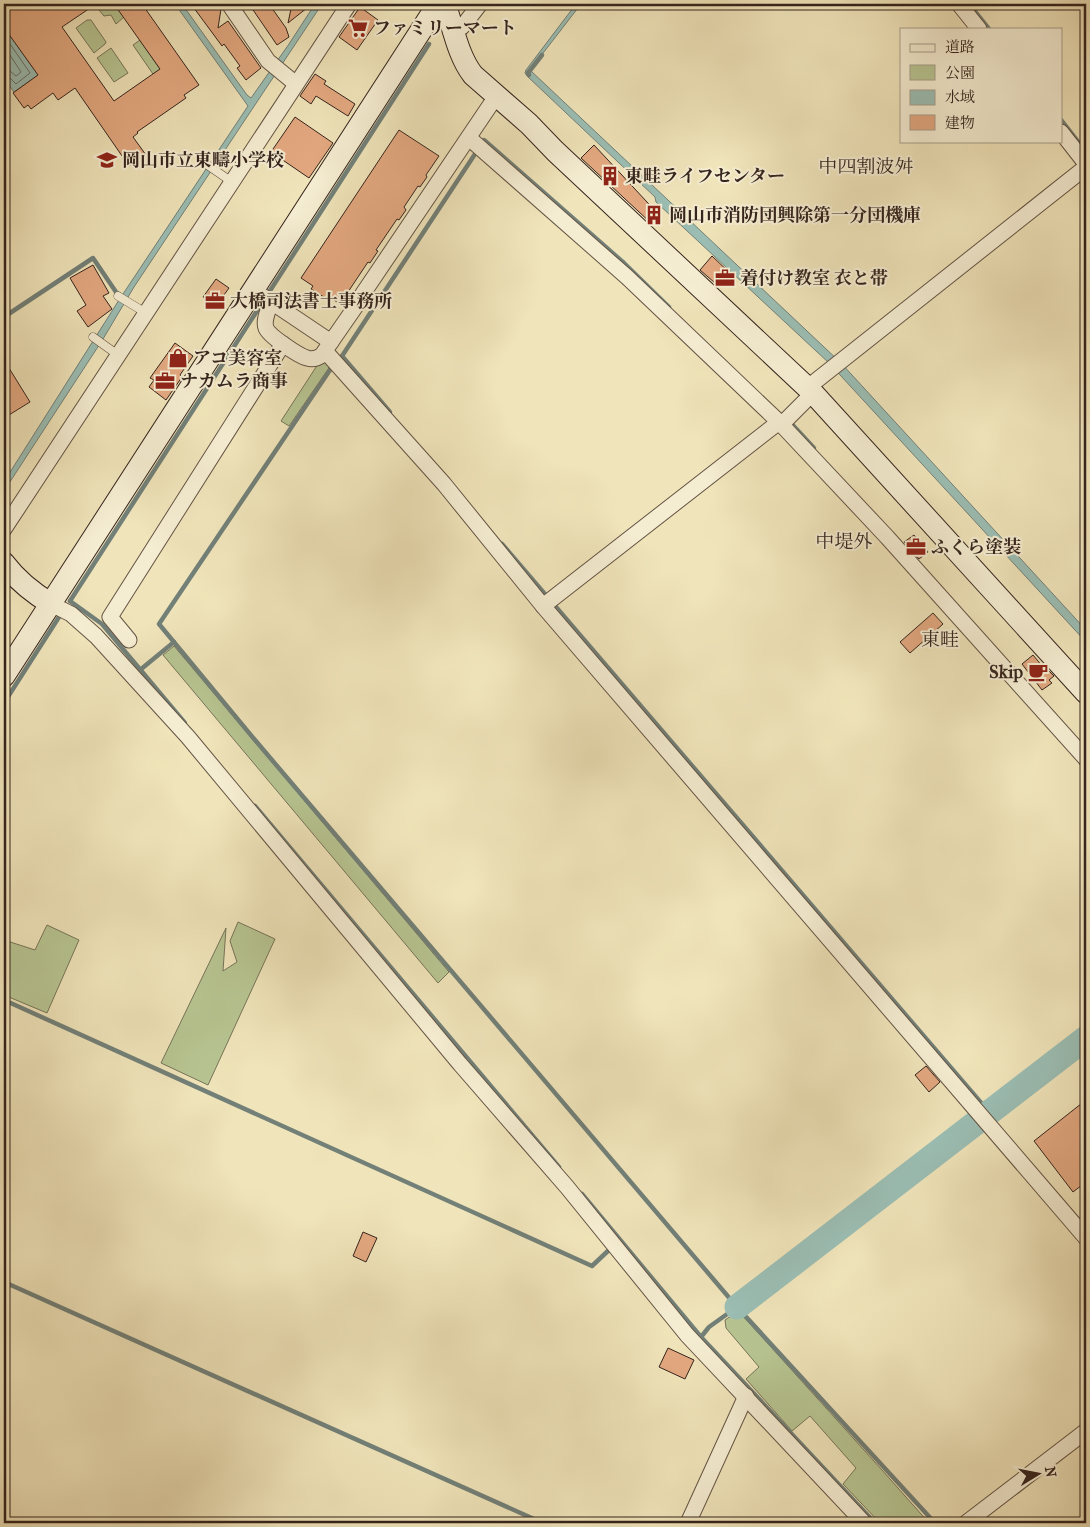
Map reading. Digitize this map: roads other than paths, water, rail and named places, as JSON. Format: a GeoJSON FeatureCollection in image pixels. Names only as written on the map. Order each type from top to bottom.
{"type":"FeatureCollection","features":[{"type":"Feature","properties":{"kind":"street"},"geometry":{"type":"LineString","coordinates":[[230,4],[268,61],[296,84]]}},
{"type":"Feature","properties":{"kind":"street"},"geometry":{"type":"LineString","coordinates":[[4,530],[348,4]]}},
{"type":"Feature","properties":{"kind":"street"},"geometry":{"type":"LineString","coordinates":[[4,676],[51,604],[264,296],[438,4]]}},
{"type":"Feature","properties":{"kind":"street"},"geometry":{"type":"LineString","coordinates":[[445,4],[467,66],[473,75],[810,390],[1086,693]]}},
{"type":"Feature","properties":{"kind":"street"},"geometry":{"type":"LineString","coordinates":[[453,29],[462,26],[480,4]]}},
{"type":"Feature","properties":{"kind":"street"},"geometry":{"type":"LineString","coordinates":[[962,5],[978,28]]}},
{"type":"Feature","properties":{"kind":"street"},"geometry":{"type":"LineString","coordinates":[[264,296],[267,331],[307,358],[332,355],[496,95]]}},
{"type":"Feature","properties":{"kind":"street"},"geometry":{"type":"LineString","coordinates":[[548,602],[783,421],[836,364],[1086,165],[1062,133]]}},
{"type":"Feature","properties":{"kind":"street"},"geometry":{"type":"LineString","coordinates":[[468,138],[627,277],[783,421],[1086,759]]}},
{"type":"Feature","properties":{"kind":"street"},"geometry":{"type":"LineString","coordinates":[[264,296],[332,355],[548,602],[1086,1238]]}},
{"type":"Feature","properties":{"kind":"street"},"geometry":{"type":"LineString","coordinates":[[129,640],[110,617],[284,344]]}},
{"type":"Feature","properties":{"kind":"street"},"geometry":{"type":"LineString","coordinates":[[4,563],[33,592],[71,614],[96,636],[188,737],[460,1064],[567,1186],[687,1335],[864,1523]]}},
{"type":"Feature","properties":{"kind":"street"},"geometry":{"type":"LineString","coordinates":[[688,1523],[746,1396]]}},
{"type":"Feature","properties":{"kind":"street"},"geometry":{"type":"LineString","coordinates":[[966,1523],[1086,1430]]}},
{"type":"Feature","properties":{"kind":"lane"},"geometry":{"type":"LineString","coordinates":[[206,164],[232,182]]}},
{"type":"Feature","properties":{"kind":"lane"},"geometry":{"type":"LineString","coordinates":[[118,296],[146,313]]}},
{"type":"Feature","properties":{"kind":"lane"},"geometry":{"type":"LineString","coordinates":[[93,337],[118,356]]}},
{"type":"Feature","properties":{"kind":"water"},"geometry":{"type":"Polygon","coordinates":[[[175,4],[182,4],[251,98],[315,4],[322,4],[134,287],[103,339],[4,491],[4,478],[7,477],[119,300],[248,106],[175,4]]]}},
{"type":"Feature","properties":{"kind":"water"},"geometry":{"type":"Polygon","coordinates":[[[576,4],[581,4],[530,70],[841,363],[1086,630],[1086,642],[829,363],[656,202],[655,197],[527,76],[526,70],[576,4]]]}},
{"type":"Feature","properties":{"kind":"water"},"geometry":{"type":"Polygon","coordinates":[[[8,33],[38,75],[14,92],[4,79],[4,36],[8,33]]]}},
{"type":"Feature","properties":{"kind":"waterway"},"geometry":{"type":"LineString","coordinates":[[969,4],[988,28]]}},
{"type":"Feature","properties":{"kind":"waterway"},"geometry":{"type":"LineString","coordinates":[[70,601],[429,44]]}},
{"type":"Feature","properties":{"kind":"waterway"},"geometry":{"type":"LineString","coordinates":[[529,75],[528,73],[542,55]]}},
{"type":"Feature","properties":{"kind":"waterway"},"geometry":{"type":"LineString","coordinates":[[1062,121],[1086,152]]}},
{"type":"Feature","properties":{"kind":"waterway"},"geometry":{"type":"LineString","coordinates":[[482,143],[484,140],[624,263],[669,307]]}},
{"type":"Feature","properties":{"kind":"waterway"},"geometry":{"type":"LineString","coordinates":[[477,151],[342,356],[332,367],[159,624],[255,740],[737,1307],[935,1523]]}},
{"type":"Feature","properties":{"kind":"waterway"},"geometry":{"type":"LineString","coordinates":[[4,317],[93,258],[120,295]]}},
{"type":"Feature","properties":{"kind":"waterway"},"geometry":{"type":"LineString","coordinates":[[342,356],[390,412]]}},
{"type":"Feature","properties":{"kind":"waterway"},"geometry":{"type":"LineString","coordinates":[[789,421],[814,448]]}},
{"type":"Feature","properties":{"kind":"waterway"},"geometry":{"type":"LineString","coordinates":[[502,544],[989,1112]]}},
{"type":"Feature","properties":{"kind":"waterway"},"geometry":{"type":"LineString","coordinates":[[70,601],[102,624],[185,723]]}},
{"type":"Feature","properties":{"kind":"waterway"},"geometry":{"type":"LineString","coordinates":[[4,703],[59,617]]}},
{"type":"Feature","properties":{"kind":"waterway"},"geometry":{"type":"LineString","coordinates":[[140,670],[174,642]]}},
{"type":"Feature","properties":{"kind":"waterway"},"geometry":{"type":"LineString","coordinates":[[255,806],[559,1167]]}},
{"type":"Feature","properties":{"kind":"waterway"},"geometry":{"type":"LineString","coordinates":[[4,1000],[592,1266],[610,1249]]}},
{"type":"Feature","properties":{"kind":"waterway"},"geometry":{"type":"LineString","coordinates":[[986,1115],[1086,1038]]}},
{"type":"Feature","properties":{"kind":"waterway"},"geometry":{"type":"LineString","coordinates":[[737,1307],[977,1122]]}},
{"type":"Feature","properties":{"kind":"waterway"},"geometry":{"type":"LineString","coordinates":[[582,1194],[701,1337],[875,1523]]}},
{"type":"Feature","properties":{"kind":"waterway"},"geometry":{"type":"LineString","coordinates":[[4,1282],[543,1523]]}},
{"type":"Feature","properties":{"kind":"waterway"},"geometry":{"type":"LineString","coordinates":[[701,1337],[709,1327],[737,1307]]}},
{"type":"Feature","properties":{"kind":"place","name":"ファミリーマート"},"geometry":{"type":"Point","coordinates":[358,28]}},
{"type":"Feature","properties":{"kind":"place","name":"岡山市立東疇小学校"},"geometry":{"type":"Point","coordinates":[107,160]}},
{"type":"Feature","properties":{"kind":"place","name":"東畦ライフセンター"},"geometry":{"type":"Point","coordinates":[610,176]}},
{"type":"Feature","properties":{"kind":"place","name":"岡山市消防団興除第一分団機庫"},"geometry":{"type":"Point","coordinates":[654,215]}},
{"type":"Feature","properties":{"kind":"place","name":"着付け教室 衣と帯"},"geometry":{"type":"Point","coordinates":[725,278]}},
{"type":"Feature","properties":{"kind":"place","name":"大橋司法書士事務所"},"geometry":{"type":"Point","coordinates":[215,301]}},
{"type":"Feature","properties":{"kind":"place","name":"アコ美容室"},"geometry":{"type":"Point","coordinates":[178,358]}},
{"type":"Feature","properties":{"kind":"place","name":"ナカムラ商事"},"geometry":{"type":"Point","coordinates":[165,381]}},
{"type":"Feature","properties":{"kind":"place","name":"ふくら塗装"},"geometry":{"type":"Point","coordinates":[916,547]}},
{"type":"Feature","properties":{"kind":"place","name":"Skip"},"geometry":{"type":"Point","coordinates":[1038,672]}},
{"type":"Feature","properties":{"kind":"district","name":"中四割波舛"},"geometry":{"type":"Point","coordinates":[866,166]}},
{"type":"Feature","properties":{"kind":"district","name":"中堤外"},"geometry":{"type":"Point","coordinates":[844,541]}},
{"type":"Feature","properties":{"kind":"district","name":"東畦"},"geometry":{"type":"Point","coordinates":[940,639]}}]}
